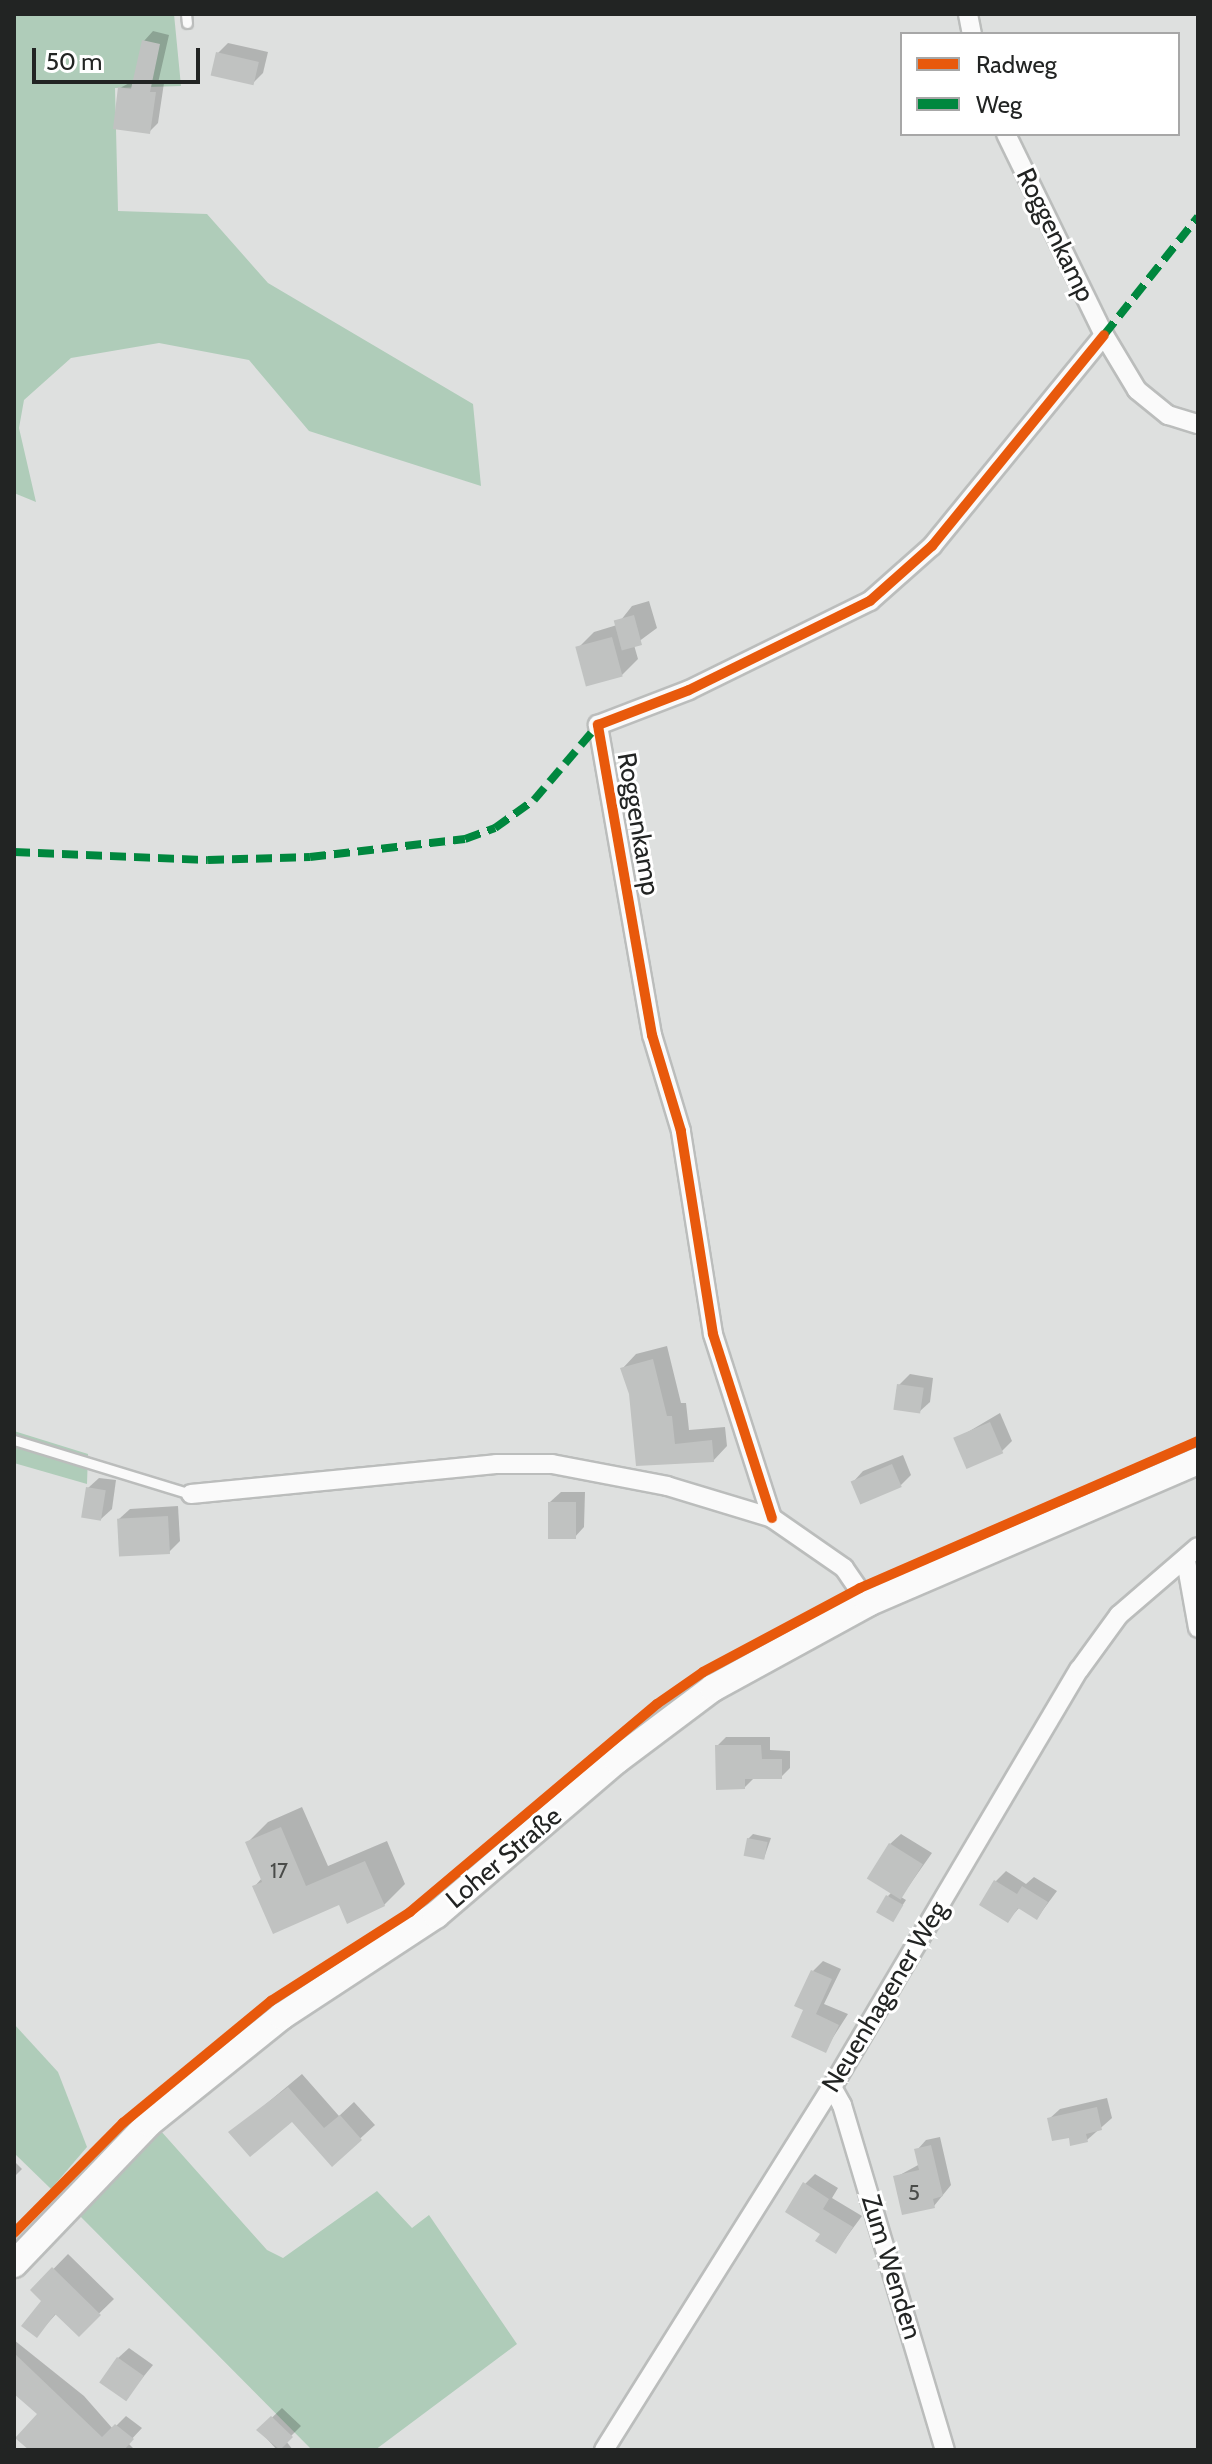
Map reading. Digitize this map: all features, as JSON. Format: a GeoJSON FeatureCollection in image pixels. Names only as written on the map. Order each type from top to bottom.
{"type":"FeatureCollection","features":[{"type":"Feature","properties":{"kind":"street","name":"Roggenkamp"},"geometry":{"type":"LineString","coordinates":[[1007,136],[1104,335],[1137,390],[1168,415],[1198,424]]}},
{"type":"Feature","properties":{"kind":"street","name":"Roggenkamp"},"geometry":{"type":"LineString","coordinates":[[772,1518],[713,1334],[681,1131],[652,1035],[598,725],[689,690],[870,601],[932,546],[1104,335]]}},
{"type":"Feature","properties":{"kind":"street","name":"Loher Straße"},"geometry":{"type":"LineString","coordinates":[[14,2264],[149,2123],[282,2016],[436,1915],[691,1703],[777,1649],[868,1603],[1198,1461]]}},
{"type":"Feature","properties":{"kind":"street"},"geometry":{"type":"LineString","coordinates":[[191,1494],[496,1464],[552,1464],[667,1486],[772,1518],[844,1568],[868,1603]]}},
{"type":"Feature","properties":{"kind":"street","name":"Neuenhagener Weg"},"geometry":{"type":"LineString","coordinates":[[1192,1554],[1198,1628]]}},
{"type":"Feature","properties":{"kind":"street","name":"Neuenhagener Weg"},"geometry":{"type":"LineString","coordinates":[[604,2450],[832,2087],[1079,1670],[1119,1615],[1192,1554]]}},
{"type":"Feature","properties":{"kind":"street","name":"Zum Wenden"},"geometry":{"type":"LineString","coordinates":[[832,2087],[842,2105],[945,2450]]}},
{"type":"Feature","properties":{"kind":"lane"},"geometry":{"type":"LineString","coordinates":[[14,1440],[191,1494]]}},
{"type":"Feature","properties":{"kind":"green space"},"geometry":{"type":"Polygon","coordinates":[[[14,14],[174,14],[181,86],[115,88],[118,211],[207,214],[268,283],[473,404],[481,486],[309,431],[249,360],[159,343],[71,358],[24,400],[19,428],[36,502],[14,493],[14,14]]]}},
{"type":"Feature","properties":{"kind":"green space"},"geometry":{"type":"Polygon","coordinates":[[[14,1431],[88,1454],[87,1484],[14,1463],[14,1431]]]}},
{"type":"Feature","properties":{"kind":"green space"},"geometry":{"type":"Polygon","coordinates":[[[14,2024],[58,2072],[87,2147],[51,2189],[14,2153],[14,2024]]]}},
{"type":"Feature","properties":{"kind":"green space"},"geometry":{"type":"Polygon","coordinates":[[[160,2130],[267,2250],[283,2258],[377,2191],[412,2228],[429,2215],[517,2344],[375,2450],[312,2450],[79,2215],[160,2130]]]}},
{"type":"Feature","properties":{"kind":"building"},"geometry":{"type":"Polygon","coordinates":[[[142,40],[160,44],[150,92],[156,92],[150,134],[113,129],[118,87],[131,89],[142,40]]]}},
{"type":"Feature","properties":{"kind":"building"},"geometry":{"type":"Polygon","coordinates":[[[216,52],[259,62],[253,85],[211,75],[216,52]]]}},
{"type":"Feature","properties":{"kind":"building"},"geometry":{"type":"Polygon","coordinates":[[[634,615],[642,645],[622,650],[614,620],[634,615]]]}},
{"type":"Feature","properties":{"kind":"building"},"geometry":{"type":"Polygon","coordinates":[[[612,637],[623,677],[586,686],[575,647],[612,637]]]}},
{"type":"Feature","properties":{"kind":"building"},"geometry":{"type":"Polygon","coordinates":[[[653,1359],[667,1416],[672,1416],[675,1444],[712,1440],[714,1462],[636,1466],[629,1394],[620,1368],[653,1359]]]}},
{"type":"Feature","properties":{"kind":"building"},"geometry":{"type":"Polygon","coordinates":[[[897,1384],[924,1388],[920,1414],[893,1410],[897,1384]]]}},
{"type":"Feature","properties":{"kind":"building"},"geometry":{"type":"Polygon","coordinates":[[[990,1422],[1003,1453],[966,1469],[953,1438],[990,1422]]]}},
{"type":"Feature","properties":{"kind":"building"},"geometry":{"type":"Polygon","coordinates":[[[892,1464],[902,1487],[860,1505],[851,1482],[892,1464]]]}},
{"type":"Feature","properties":{"kind":"building"},"geometry":{"type":"Polygon","coordinates":[[[86,1487],[106,1490],[101,1521],[81,1518],[86,1487]]]}},
{"type":"Feature","properties":{"kind":"building"},"geometry":{"type":"Polygon","coordinates":[[[548,1502],[576,1502],[576,1539],[548,1539],[548,1502]]]}},
{"type":"Feature","properties":{"kind":"building"},"geometry":{"type":"Polygon","coordinates":[[[168,1516],[170,1554],[119,1557],[117,1519],[168,1516]]]}},
{"type":"Feature","properties":{"kind":"building"},"geometry":{"type":"Polygon","coordinates":[[[715,1745],[761,1745],[762,1759],[782,1759],[782,1779],[745,1779],[745,1789],[716,1790],[715,1745]]]}},
{"type":"Feature","properties":{"kind":"building"},"geometry":{"type":"Polygon","coordinates":[[[281,1827],[306,1886],[365,1861],[385,1906],[347,1924],[339,1905],[273,1934],[252,1886],[262,1882],[245,1842],[281,1827]]]}},
{"type":"Feature","properties":{"kind":"building"},"geometry":{"type":"Polygon","coordinates":[[[747,1838],[768,1842],[764,1860],[744,1856],[747,1838]]]}},
{"type":"Feature","properties":{"kind":"building"},"geometry":{"type":"Polygon","coordinates":[[[889,1843],[923,1864],[901,1900],[867,1879],[889,1843]]]}},
{"type":"Feature","properties":{"kind":"building"},"geometry":{"type":"Polygon","coordinates":[[[994,1880],[1017,1894],[1022,1886],[1048,1902],[1037,1920],[1018,1908],[1008,1923],[979,1905],[994,1880]]]}},
{"type":"Feature","properties":{"kind":"building"},"geometry":{"type":"Polygon","coordinates":[[[886,1895],[903,1905],[893,1922],[876,1912],[886,1895]]]}},
{"type":"Feature","properties":{"kind":"building"},"geometry":{"type":"Polygon","coordinates":[[[811,1970],[832,1979],[816,2014],[839,2025],[826,2053],[791,2037],[803,2010],[794,2006],[811,1970]]]}},
{"type":"Feature","properties":{"kind":"building"},"geometry":{"type":"Polygon","coordinates":[[[288,2087],[324,2128],[340,2115],[362,2140],[332,2167],[292,2122],[250,2157],[228,2132],[288,2087]]]}},
{"type":"Feature","properties":{"kind":"building"},"geometry":{"type":"Polygon","coordinates":[[[1097,2107],[1102,2130],[1086,2134],[1088,2142],[1070,2146],[1069,2138],[1052,2141],[1047,2118],[1097,2107]]]}},
{"type":"Feature","properties":{"kind":"building"},"geometry":{"type":"Polygon","coordinates":[[[931,2145],[943,2196],[933,2199],[935,2208],[902,2215],[893,2176],[919,2170],[914,2149],[931,2145]]]}},
{"type":"Feature","properties":{"kind":"building"},"geometry":{"type":"Polygon","coordinates":[[[803,2182],[829,2199],[823,2209],[853,2227],[836,2254],[815,2241],[820,2234],[785,2212],[803,2182]]]}},
{"type":"Feature","properties":{"kind":"building"},"geometry":{"type":"Polygon","coordinates":[[[52,2267],[101,2315],[79,2337],[55,2314],[37,2338],[21,2326],[41,2301],[30,2290],[52,2267]]]}},
{"type":"Feature","properties":{"kind":"building"},"geometry":{"type":"Polygon","coordinates":[[[14,2353],[102,2437],[115,2424],[134,2439],[124,2450],[29,2450],[15,2438],[37,2414],[14,2394],[14,2353]]]}},
{"type":"Feature","properties":{"kind":"building"},"geometry":{"type":"Polygon","coordinates":[[[117,2357],[144,2376],[126,2401],[99,2382],[117,2357]]]}},
{"type":"Feature","properties":{"kind":"building"},"geometry":{"type":"Polygon","coordinates":[[[271,2416],[293,2437],[280,2450],[256,2430],[271,2416]]]}},
{"type":"Feature","properties":{"kind":"marked path"},"geometry":{"type":"LineString","coordinates":[[1104,335],[1198,217]]}},
{"type":"Feature","properties":{"kind":"marked path"},"geometry":{"type":"LineString","coordinates":[[14,852],[208,860],[310,857],[465,839],[495,828],[534,800],[598,725]]}},
{"type":"Feature","properties":{"kind":"cycle path"},"geometry":{"type":"LineString","coordinates":[[772,1518],[713,1334],[681,1131],[652,1035],[598,725],[689,690],[870,601],[932,546],[1104,335]]}},
{"type":"Feature","properties":{"kind":"cycle path"},"geometry":{"type":"LineString","coordinates":[[14,2233],[123,2123],[271,2001],[410,1912],[657,1704],[703,1672],[860,1588],[1198,1441]]}}]}
